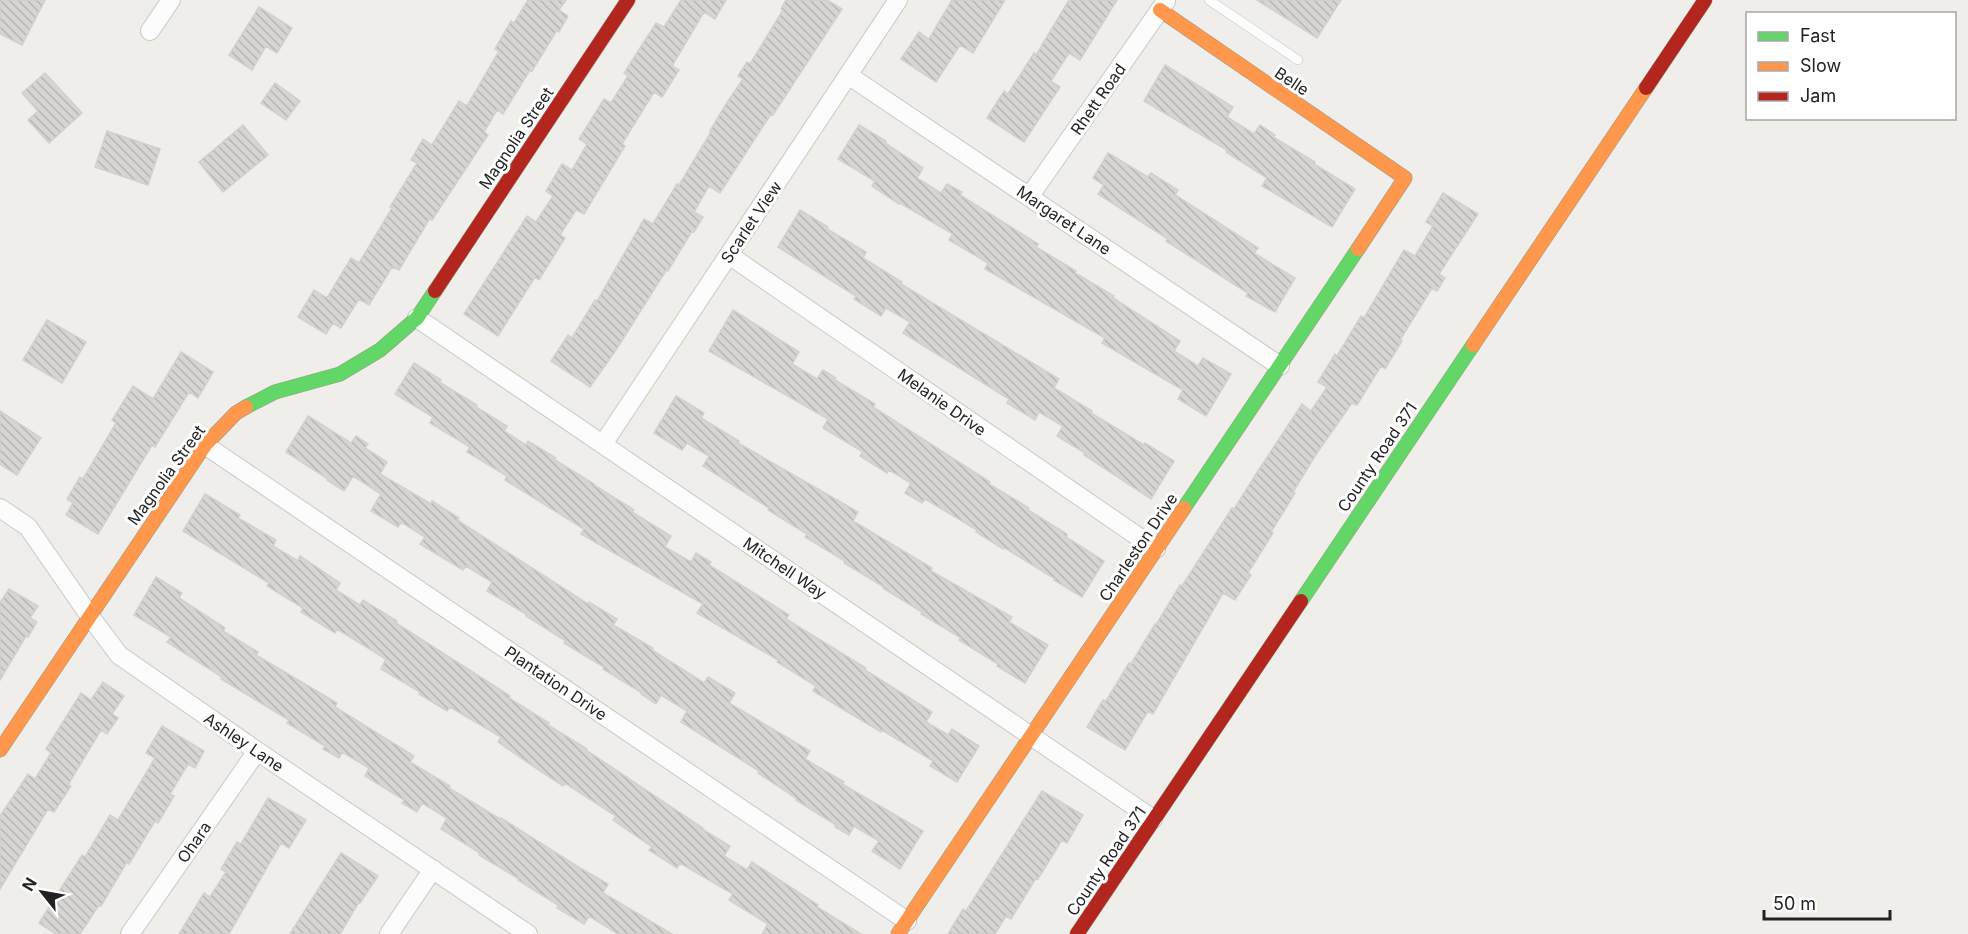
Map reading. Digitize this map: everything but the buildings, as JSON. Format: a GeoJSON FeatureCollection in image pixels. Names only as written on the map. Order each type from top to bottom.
{"type":"FeatureCollection","features":[{"type":"Feature","properties":{"kind":"street"},"geometry":{"type":"LineString","coordinates":[[150,31],[171,0]]}},
{"type":"Feature","properties":{"kind":"street","name":"Magnolia Street"},"geometry":{"type":"LineString","coordinates":[[0,750],[205,445],[236,413],[275,392],[340,374],[380,350],[417,318],[628,0]]}},
{"type":"Feature","properties":{"kind":"street","name":"Scarlet View"},"geometry":{"type":"LineString","coordinates":[[603,444],[898,0]]}},
{"type":"Feature","properties":{"kind":"street","name":"County Road 371"},"geometry":{"type":"LineString","coordinates":[[1077,934],[1705,0]]}},
{"type":"Feature","properties":{"kind":"street","name":"Belle"},"geometry":{"type":"LineString","coordinates":[[1163,5],[1406,178]]}},
{"type":"Feature","properties":{"kind":"street","name":"Rhett Road"},"geometry":{"type":"LineString","coordinates":[[1029,197],[1163,5]]}},
{"type":"Feature","properties":{"kind":"street","name":"Margaret Lane"},"geometry":{"type":"LineString","coordinates":[[848,75],[1280,366]]}},
{"type":"Feature","properties":{"kind":"street","name":"Charleston Drive"},"geometry":{"type":"LineString","coordinates":[[902,927],[1406,178]]}},
{"type":"Feature","properties":{"kind":"street","name":"Melanie Drive"},"geometry":{"type":"LineString","coordinates":[[729,255],[1156,549]]}},
{"type":"Feature","properties":{"kind":"street","name":"Mitchell Way"},"geometry":{"type":"LineString","coordinates":[[417,318],[1153,819]]}},
{"type":"Feature","properties":{"kind":"street","name":"Plantation Drive"},"geometry":{"type":"LineString","coordinates":[[205,445],[902,927]]}},
{"type":"Feature","properties":{"kind":"street","name":"Ashley Lane"},"geometry":{"type":"LineString","coordinates":[[0,508],[28,527],[119,655],[528,934]]}},
{"type":"Feature","properties":{"kind":"street","name":"Ohara"},"geometry":{"type":"LineString","coordinates":[[130,934],[257,751]]}},
{"type":"Feature","properties":{"kind":"street"},"geometry":{"type":"LineString","coordinates":[[389,934],[433,869]]}},
{"type":"Feature","properties":{"kind":"lane"},"geometry":{"type":"LineString","coordinates":[[1209,0],[1298,60]]}},
{"type":"Feature","properties":{"kind":"traffic: fast"},"geometry":{"type":"LineString","coordinates":[[1184,508],[1358,249]]}},
{"type":"Feature","properties":{"kind":"traffic: fast"},"geometry":{"type":"LineString","coordinates":[[246,407],[275,392],[340,374],[380,350],[417,318],[435,291]]}},
{"type":"Feature","properties":{"kind":"traffic: fast"},"geometry":{"type":"LineString","coordinates":[[1301,601],[1473,345]]}},
{"type":"Feature","properties":{"kind":"traffic: slow"},"geometry":{"type":"LineString","coordinates":[[1160,10],[1405,178],[1358,249]]}},
{"type":"Feature","properties":{"kind":"traffic: slow"},"geometry":{"type":"LineString","coordinates":[[1473,345],[1646,88]]}},
{"type":"Feature","properties":{"kind":"traffic: slow"},"geometry":{"type":"LineString","coordinates":[[0,750],[205,445],[236,413],[246,407]]}},
{"type":"Feature","properties":{"kind":"traffic: slow"},"geometry":{"type":"LineString","coordinates":[[898,934],[1184,508]]}},
{"type":"Feature","properties":{"kind":"traffic: jam"},"geometry":{"type":"LineString","coordinates":[[435,291],[628,0]]}},
{"type":"Feature","properties":{"kind":"traffic: jam"},"geometry":{"type":"LineString","coordinates":[[1646,88],[1705,0]]}},
{"type":"Feature","properties":{"kind":"traffic: jam"},"geometry":{"type":"LineString","coordinates":[[1077,934],[1301,601]]}}]}
